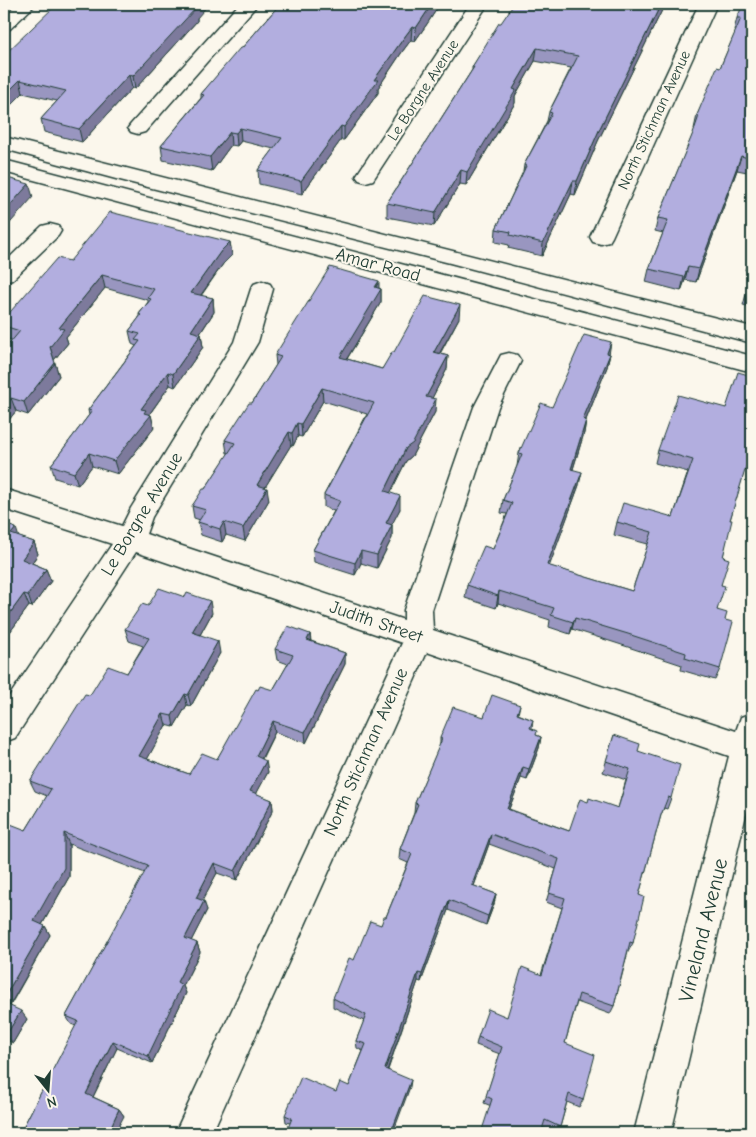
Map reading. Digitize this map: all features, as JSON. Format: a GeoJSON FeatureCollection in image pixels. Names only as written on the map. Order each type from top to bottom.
{"type":"FeatureCollection","features":[{"type":"Feature","properties":{"kind":"street"},"geometry":{"type":"LineString","coordinates":[[4,25],[27,4]]}},
{"type":"Feature","properties":{"kind":"street"},"geometry":{"type":"LineString","coordinates":[[138,128],[249,4]]}},
{"type":"Feature","properties":{"kind":"street","name":"Le Borgne Avenue"},"geometry":{"type":"LineString","coordinates":[[366,176],[480,4]]}},
{"type":"Feature","properties":{"kind":"street","name":"North Stichman Avenue"},"geometry":{"type":"LineString","coordinates":[[600,237],[708,4]]}},
{"type":"Feature","properties":{"kind":"street","name":"Amar Road"},"geometry":{"type":"LineString","coordinates":[[4,143],[752,335]]}},
{"type":"Feature","properties":{"kind":"street","name":"Amar Road"},"geometry":{"type":"LineString","coordinates":[[4,166],[752,364]]}},
{"type":"Feature","properties":{"kind":"street"},"geometry":{"type":"LineString","coordinates":[[4,275],[50,231]]}},
{"type":"Feature","properties":{"kind":"street","name":"Le Borgne Avenue"},"geometry":{"type":"LineString","coordinates":[[4,730],[130,539],[140,515],[246,342],[262,289]]}},
{"type":"Feature","properties":{"kind":"street","name":"North Stichman Avenue"},"geometry":{"type":"LineString","coordinates":[[193,1133],[419,637],[418,610],[486,407],[509,361]]}},
{"type":"Feature","properties":{"kind":"street","name":"Judith Street"},"geometry":{"type":"LineString","coordinates":[[4,499],[130,539],[419,637],[749,737]]}},
{"type":"Feature","properties":{"kind":"street","name":"Vineland Avenue"},"geometry":{"type":"LineString","coordinates":[[653,1133],[749,737]]}},
{"type":"Feature","properties":{"kind":"building"},"geometry":{"type":"Polygon","coordinates":[[[57,4],[197,4],[193,8],[196,8],[133,76],[129,75],[79,129],[41,119],[66,91],[20,80],[4,96],[4,55],[57,4]]]}},
{"type":"Feature","properties":{"kind":"building"},"geometry":{"type":"Polygon","coordinates":[[[280,4],[432,4],[416,28],[412,27],[403,39],[374,80],[378,80],[344,127],[341,126],[301,181],[258,170],[282,138],[240,128],[236,133],[230,132],[210,157],[161,146],[204,95],[201,94],[280,4]]]}},
{"type":"Feature","properties":{"kind":"building"},"geometry":{"type":"Polygon","coordinates":[[[514,4],[661,4],[600,128],[577,181],[573,181],[543,243],[510,235],[511,232],[496,229],[526,166],[524,165],[552,113],[549,112],[578,56],[537,48],[513,89],[516,90],[467,172],[461,170],[435,213],[387,203],[474,67],[472,67],[499,23],[501,23],[514,4]]]}},
{"type":"Feature","properties":{"kind":"building"},"geometry":{"type":"Polygon","coordinates":[[[743,4],[752,4],[752,159],[741,156],[699,269],[688,267],[684,277],[649,269],[668,220],[658,218],[693,133],[699,116],[697,115],[717,67],[720,68],[741,18],[737,18],[743,4]]]}},
{"type":"Feature","properties":{"kind":"building"},"geometry":{"type":"Polygon","coordinates":[[[4,177],[29,184],[4,212],[4,177]]]}},
{"type":"Feature","properties":{"kind":"building"},"geometry":{"type":"Polygon","coordinates":[[[110,212],[230,242],[221,251],[191,293],[213,298],[191,331],[201,334],[173,374],[168,372],[141,409],[146,410],[144,413],[151,415],[114,461],[89,453],[74,473],[51,465],[92,411],[88,410],[140,341],[135,340],[140,334],[129,331],[151,299],[148,298],[154,289],[102,275],[59,328],[64,329],[50,347],[55,363],[24,402],[11,398],[4,408],[4,350],[20,331],[4,326],[4,319],[57,258],[70,261],[110,212]]]}},
{"type":"Feature","properties":{"kind":"building"},"geometry":{"type":"Polygon","coordinates":[[[752,247],[752,258],[749,257],[752,247]]]}},
{"type":"Feature","properties":{"kind":"building"},"geometry":{"type":"Polygon","coordinates":[[[330,267],[379,281],[375,287],[381,289],[340,357],[382,369],[392,352],[394,352],[425,296],[460,305],[434,352],[448,356],[426,397],[436,399],[413,443],[406,448],[385,491],[400,496],[386,523],[392,525],[377,555],[361,551],[355,563],[313,550],[340,501],[324,495],[374,403],[322,388],[301,424],[297,423],[292,433],[289,432],[257,485],[267,488],[243,528],[224,522],[220,529],[198,522],[206,510],[192,506],[235,443],[225,440],[249,403],[252,403],[281,357],[275,355],[330,267]]]}},
{"type":"Feature","properties":{"kind":"building"},"geometry":{"type":"Polygon","coordinates":[[[752,274],[752,293],[747,291],[752,274]]]}},
{"type":"Feature","properties":{"kind":"building"},"geometry":{"type":"Polygon","coordinates":[[[584,335],[611,342],[607,353],[610,354],[583,419],[586,420],[571,469],[582,472],[547,565],[632,591],[652,532],[617,522],[623,503],[673,517],[693,460],[658,450],[678,395],[726,408],[738,372],[752,376],[752,457],[750,457],[746,467],[730,520],[732,520],[723,557],[729,559],[721,585],[725,586],[717,610],[727,613],[725,620],[733,622],[720,669],[685,658],[686,653],[628,634],[575,618],[573,622],[551,615],[554,608],[499,591],[498,596],[467,585],[484,546],[493,549],[512,503],[503,500],[522,454],[519,453],[541,403],[552,407],[584,335]]]}},
{"type":"Feature","properties":{"kind":"building"},"geometry":{"type":"Polygon","coordinates":[[[4,524],[16,528],[11,534],[34,542],[22,559],[46,569],[28,595],[24,594],[5,620],[4,619],[4,524]]]}},
{"type":"Feature","properties":{"kind":"building"},"geometry":{"type":"Polygon","coordinates":[[[159,588],[185,597],[187,593],[210,601],[192,632],[218,641],[188,695],[185,694],[172,716],[163,714],[139,756],[189,774],[202,753],[217,759],[256,689],[258,690],[260,686],[273,690],[293,655],[275,649],[288,626],[310,634],[307,640],[345,653],[305,732],[273,721],[256,756],[266,761],[250,791],[272,800],[235,871],[214,863],[196,898],[204,901],[185,938],[197,943],[177,982],[182,985],[148,1056],[113,1041],[86,1094],[119,1109],[108,1133],[20,1133],[78,1021],[66,1016],[148,866],[64,833],[64,868],[34,921],[45,926],[4,998],[4,830],[8,823],[26,830],[51,789],[30,781],[85,694],[90,695],[108,666],[127,673],[149,638],[125,629],[142,604],[148,606],[159,588]]]}},
{"type":"Feature","properties":{"kind":"building"},"geometry":{"type":"Polygon","coordinates":[[[492,695],[520,705],[517,714],[533,720],[530,728],[537,731],[536,735],[541,737],[529,769],[523,767],[507,809],[569,831],[580,799],[588,802],[589,798],[618,808],[630,769],[606,761],[614,735],[640,744],[638,751],[680,765],[671,798],[668,797],[661,815],[639,895],[644,897],[633,943],[630,942],[614,1006],[579,994],[565,1043],[595,1055],[583,1100],[569,1094],[560,1127],[545,1120],[541,1133],[481,1133],[492,1099],[486,1096],[502,1047],[478,1037],[488,1009],[507,1017],[522,967],[542,975],[565,898],[549,893],[559,859],[491,834],[472,885],[496,894],[488,916],[449,900],[422,974],[418,973],[385,1069],[411,1080],[391,1133],[286,1133],[292,1118],[285,1115],[301,1077],[336,1092],[340,1082],[349,1086],[366,1044],[356,1041],[366,1015],[333,998],[349,958],[354,960],[370,921],[381,925],[384,917],[386,917],[412,854],[400,849],[418,804],[415,803],[442,739],[440,738],[453,707],[484,717],[492,695]]]}},
{"type":"Feature","properties":{"kind":"building"},"geometry":{"type":"Polygon","coordinates":[[[4,1003],[21,1011],[6,1035],[4,1034],[4,1003]]]}}]}
